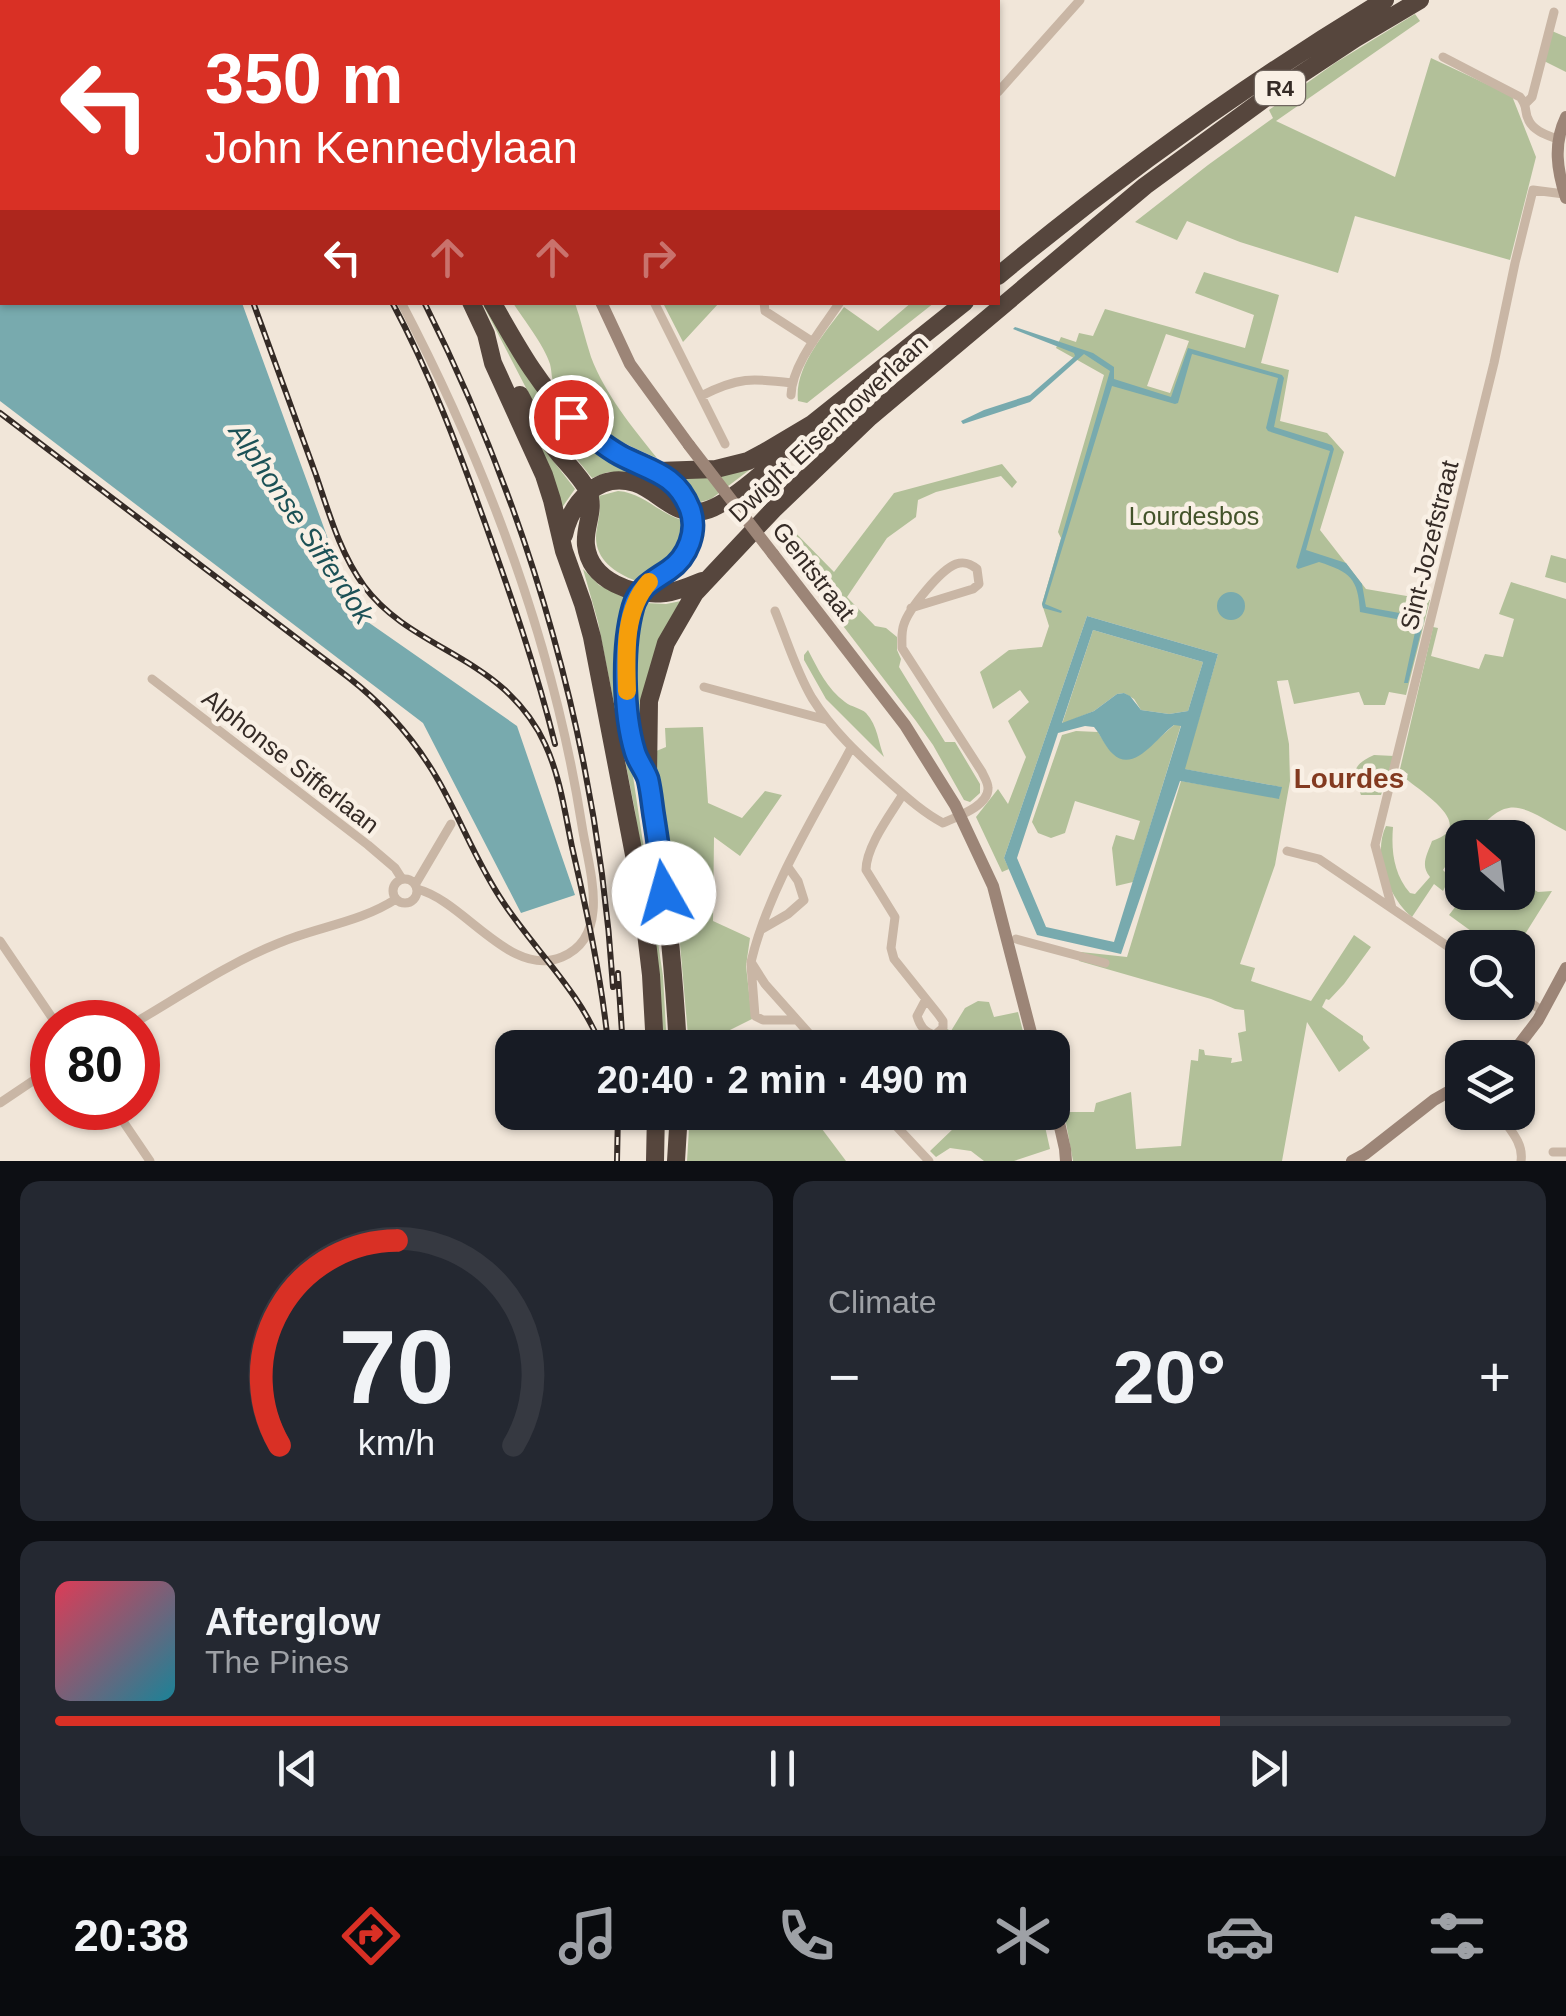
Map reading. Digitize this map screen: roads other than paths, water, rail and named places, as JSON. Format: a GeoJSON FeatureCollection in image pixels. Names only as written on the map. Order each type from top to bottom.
{"type":"FeatureCollection","features":[{"type":"Feature","properties":{"kind":"highway","name":"R4"},"geometry":{"type":"LineString","coordinates":[[1000,274],[1154,152],[1385,0]]}},
{"type":"Feature","properties":{"kind":"highway","name":"Dwight Eisenhowerlaan"},"geometry":{"type":"LineString","coordinates":[[648,777],[648,701],[660,658],[681,614],[708,578],[834,450],[1145,186],[1268,96],[1420,0]]}},
{"type":"Feature","properties":{"kind":"highway"},"geometry":{"type":"LineString","coordinates":[[472,305],[527,410],[588,492],[591,503],[586,533],[588,555],[594,566],[611,582],[640,592]]}},
{"type":"Feature","properties":{"kind":"highway"},"geometry":{"type":"LineString","coordinates":[[494,305],[536,375],[571,417],[616,453],[658,472],[679,489],[691,512],[693,530],[684,555],[640,592],[632,611],[627,646],[628,710],[635,754],[648,777],[662,864],[677,1030]]}},
{"type":"Feature","properties":{"kind":"highway","name":"Dwight Eisenhowerlaan"},"geometry":{"type":"LineString","coordinates":[[812,424],[961,305]]}},
{"type":"Feature","properties":{"kind":"highway"},"geometry":{"type":"LineString","coordinates":[[486,334],[493,363],[544,476],[592,637],[642,892],[653,1030]]}},
{"type":"Feature","properties":{"kind":"highway"},"geometry":{"type":"LineString","coordinates":[[563,541],[572,510],[588,492],[624,481],[646,488],[673,508],[691,512],[714,507],[781,458],[812,424]]}},
{"type":"Feature","properties":{"kind":"highway"},"geometry":{"type":"LineString","coordinates":[[658,472],[716,469],[748,461],[812,424]]}},
{"type":"Feature","properties":{"kind":"highway","name":"Dwight Eisenhowerlaan"},"geometry":{"type":"LineString","coordinates":[[640,592],[680,590],[708,578]]}},
{"type":"Feature","properties":{"kind":"highway"},"geometry":{"type":"LineString","coordinates":[[655,1161],[656,1130]]}},
{"type":"Feature","properties":{"kind":"highway"},"geometry":{"type":"LineString","coordinates":[[676,1161],[678,1130]]}},
{"type":"Feature","properties":{"kind":"street"},"geometry":{"type":"LineString","coordinates":[[1000,90],[1080,0]]}},
{"type":"Feature","properties":{"kind":"street"},"geometry":{"type":"LineString","coordinates":[[1526,104],[1532,97],[1554,12]]}},
{"type":"Feature","properties":{"kind":"street"},"geometry":{"type":"LineString","coordinates":[[1443,57],[1514,93],[1526,104],[1529,121],[1538,131],[1557,140]]}},
{"type":"Feature","properties":{"kind":"street"},"geometry":{"type":"LineString","coordinates":[[1565,196],[1557,140],[1566,117]]}},
{"type":"Feature","properties":{"kind":"street","name":"Sint-Jozefstraat"},"geometry":{"type":"LineString","coordinates":[[1392,908],[1374,845],[1494,363],[1515,263],[1533,190],[1565,196]]}},
{"type":"Feature","properties":{"kind":"street"},"geometry":{"type":"LineString","coordinates":[[402,305],[468,443],[530,604],[552,681],[591,882],[594,913],[588,934],[578,946],[562,957],[537,961],[511,952],[440,899],[416,887],[409,880],[402,880],[393,888],[396,899],[411,902],[416,896],[416,887],[450,824]]}},
{"type":"Feature","properties":{"kind":"street","name":"Gentstraat"},"geometry":{"type":"LineString","coordinates":[[602,305],[630,364],[904,725],[960,816],[993,886],[1012,940],[1034,1030]]}},
{"type":"Feature","properties":{"kind":"street"},"geometry":{"type":"LineString","coordinates":[[656,305],[725,444]]}},
{"type":"Feature","properties":{"kind":"street"},"geometry":{"type":"LineString","coordinates":[[764,305],[765,311],[813,342]]}},
{"type":"Feature","properties":{"kind":"street"},"geometry":{"type":"LineString","coordinates":[[701,396],[739,380],[765,380],[791,389],[813,342],[838,305]]}},
{"type":"Feature","properties":{"kind":"street"},"geometry":{"type":"LineString","coordinates":[[775,611],[800,675],[828,720],[852,748],[903,794],[943,823],[981,802],[988,788],[982,772],[902,648],[902,628],[912,608],[946,570],[958,563],[970,563],[977,569],[979,584],[973,589],[912,608]]}},
{"type":"Feature","properties":{"kind":"street","name":"Alphonse Sifferlaan"},"geometry":{"type":"LineString","coordinates":[[152,679],[368,845],[395,868],[402,880]]}},
{"type":"Feature","properties":{"kind":"street"},"geometry":{"type":"LineString","coordinates":[[704,687],[828,720]]}},
{"type":"Feature","properties":{"kind":"street"},"geometry":{"type":"LineString","coordinates":[[796,1020],[763,1020],[755,1016],[750,962],[788,867],[852,748]]}},
{"type":"Feature","properties":{"kind":"street"},"geometry":{"type":"LineString","coordinates":[[903,794],[870,851],[866,870],[895,917],[891,948],[894,959],[926,999]]}},
{"type":"Feature","properties":{"kind":"street"},"geometry":{"type":"LineString","coordinates":[[1286,851],[1319,859],[1445,944]]}},
{"type":"Feature","properties":{"kind":"street"},"geometry":{"type":"LineString","coordinates":[[760,930],[804,900],[788,867]]}},
{"type":"Feature","properties":{"kind":"street"},"geometry":{"type":"LineString","coordinates":[[160,1008],[250,955],[376,910],[396,899]]}},
{"type":"Feature","properties":{"kind":"street"},"geometry":{"type":"LineString","coordinates":[[1012,940],[1105,963]]}},
{"type":"Feature","properties":{"kind":"street"},"geometry":{"type":"LineString","coordinates":[[0,941],[41,1000]]}},
{"type":"Feature","properties":{"kind":"street"},"geometry":{"type":"LineString","coordinates":[[750,962],[805,1030]]}},
{"type":"Feature","properties":{"kind":"street"},"geometry":{"type":"LineString","coordinates":[[1523,1040],[1566,968]]}},
{"type":"Feature","properties":{"kind":"street"},"geometry":{"type":"LineString","coordinates":[[1535,1006],[1541,1010]]}},
{"type":"Feature","properties":{"kind":"street"},"geometry":{"type":"LineString","coordinates":[[0,1104],[30,1083]]}},
{"type":"Feature","properties":{"kind":"street"},"geometry":{"type":"LineString","coordinates":[[1355,1160],[1445,1094]]}},
{"type":"Feature","properties":{"kind":"street"},"geometry":{"type":"LineString","coordinates":[[129,1130],[150,1161]]}},
{"type":"Feature","properties":{"kind":"street"},"geometry":{"type":"LineString","coordinates":[[900,1130],[929,1161]]}},
{"type":"Feature","properties":{"kind":"street"},"geometry":{"type":"LineString","coordinates":[[1057,1130],[1063,1161]]}},
{"type":"Feature","properties":{"kind":"street"},"geometry":{"type":"LineString","coordinates":[[1510,1130],[1520,1144],[1522,1156]]}},
{"type":"Feature","properties":{"kind":"street"},"geometry":{"type":"LineString","coordinates":[[1553,1152],[1566,1152]]}},
{"type":"Feature","properties":{"kind":"water","name":"Alphonse Sifferdok"},"geometry":{"type":"Polygon","coordinates":[[[0,305],[243,305],[355,613],[517,726],[575,895],[521,913],[423,723],[0,401],[0,305]]]}},
{"type":"Feature","properties":{"kind":"water"},"geometry":{"type":"Polygon","coordinates":[[[1015,327],[1093,353],[1114,367],[1114,379],[1171,397],[1188,348],[1282,375],[1274,427],[1332,445],[1334,449],[1306,550],[1346,563],[1362,584],[1366,607],[1422,617],[1408,683],[1404,683],[1417,623],[1360,612],[1354,584],[1338,569],[1319,562],[1296,567],[1330,451],[1268,431],[1278,378],[1192,354],[1178,403],[1112,386],[1045,604],[1062,611],[1043,608],[1110,371],[1084,354],[1030,402],[963,424],[961,421],[984,410],[1030,395],[1075,356],[1015,327]]]}},
{"type":"Feature","properties":{"kind":"water"},"geometry":{"type":"Polygon","coordinates":[[[1231,592],[1241,596],[1245,606],[1241,616],[1231,620],[1221,616],[1217,606],[1221,596],[1231,592]]]}},
{"type":"Feature","properties":{"kind":"water"},"geometry":{"type":"Polygon","coordinates":[[[1087,616],[1218,654],[1185,769],[1282,787],[1279,799],[1180,781],[1121,954],[1037,935],[1004,858],[1087,616]],[[1093,630],[1062,723],[1094,711],[1124,693],[1141,710],[1169,714],[1188,711],[1203,662],[1093,630]],[[1174,725],[1145,752],[1129,760],[1113,754],[1094,727],[1058,733],[1017,858],[1046,927],[1114,942],[1181,726],[1174,725]]]}},
{"type":"Feature","properties":{"kind":"railway"},"geometry":{"type":"LineString","coordinates":[[254,305],[336,532],[364,586],[395,617],[505,690],[528,715],[545,744],[562,795],[606,1030]]}},
{"type":"Feature","properties":{"kind":"railway"},"geometry":{"type":"LineString","coordinates":[[394,305],[431,383],[475,495],[523,632],[555,744]]}},
{"type":"Feature","properties":{"kind":"railway"},"geometry":{"type":"LineString","coordinates":[[425,305],[497,465],[553,635],[592,810],[613,987]]}},
{"type":"Feature","properties":{"kind":"railway"},"geometry":{"type":"LineString","coordinates":[[0,413],[348,677],[386,711],[429,765],[494,887],[570,990],[594,1030]]}},
{"type":"Feature","properties":{"kind":"railway"},"geometry":{"type":"LineString","coordinates":[[618,973],[622,1030]]}},
{"type":"Feature","properties":{"kind":"railway"},"geometry":{"type":"LineString","coordinates":[[617,1161],[618,1130]]}},
{"type":"Feature","properties":{"kind":"district","name":"Lourdes"},"geometry":{"type":"Point","coordinates":[1349,778]}},
{"type":"Feature","properties":{"kind":"park label","name":"Lourdesbos"},"geometry":{"type":"Point","coordinates":[1194,516]}}]}
